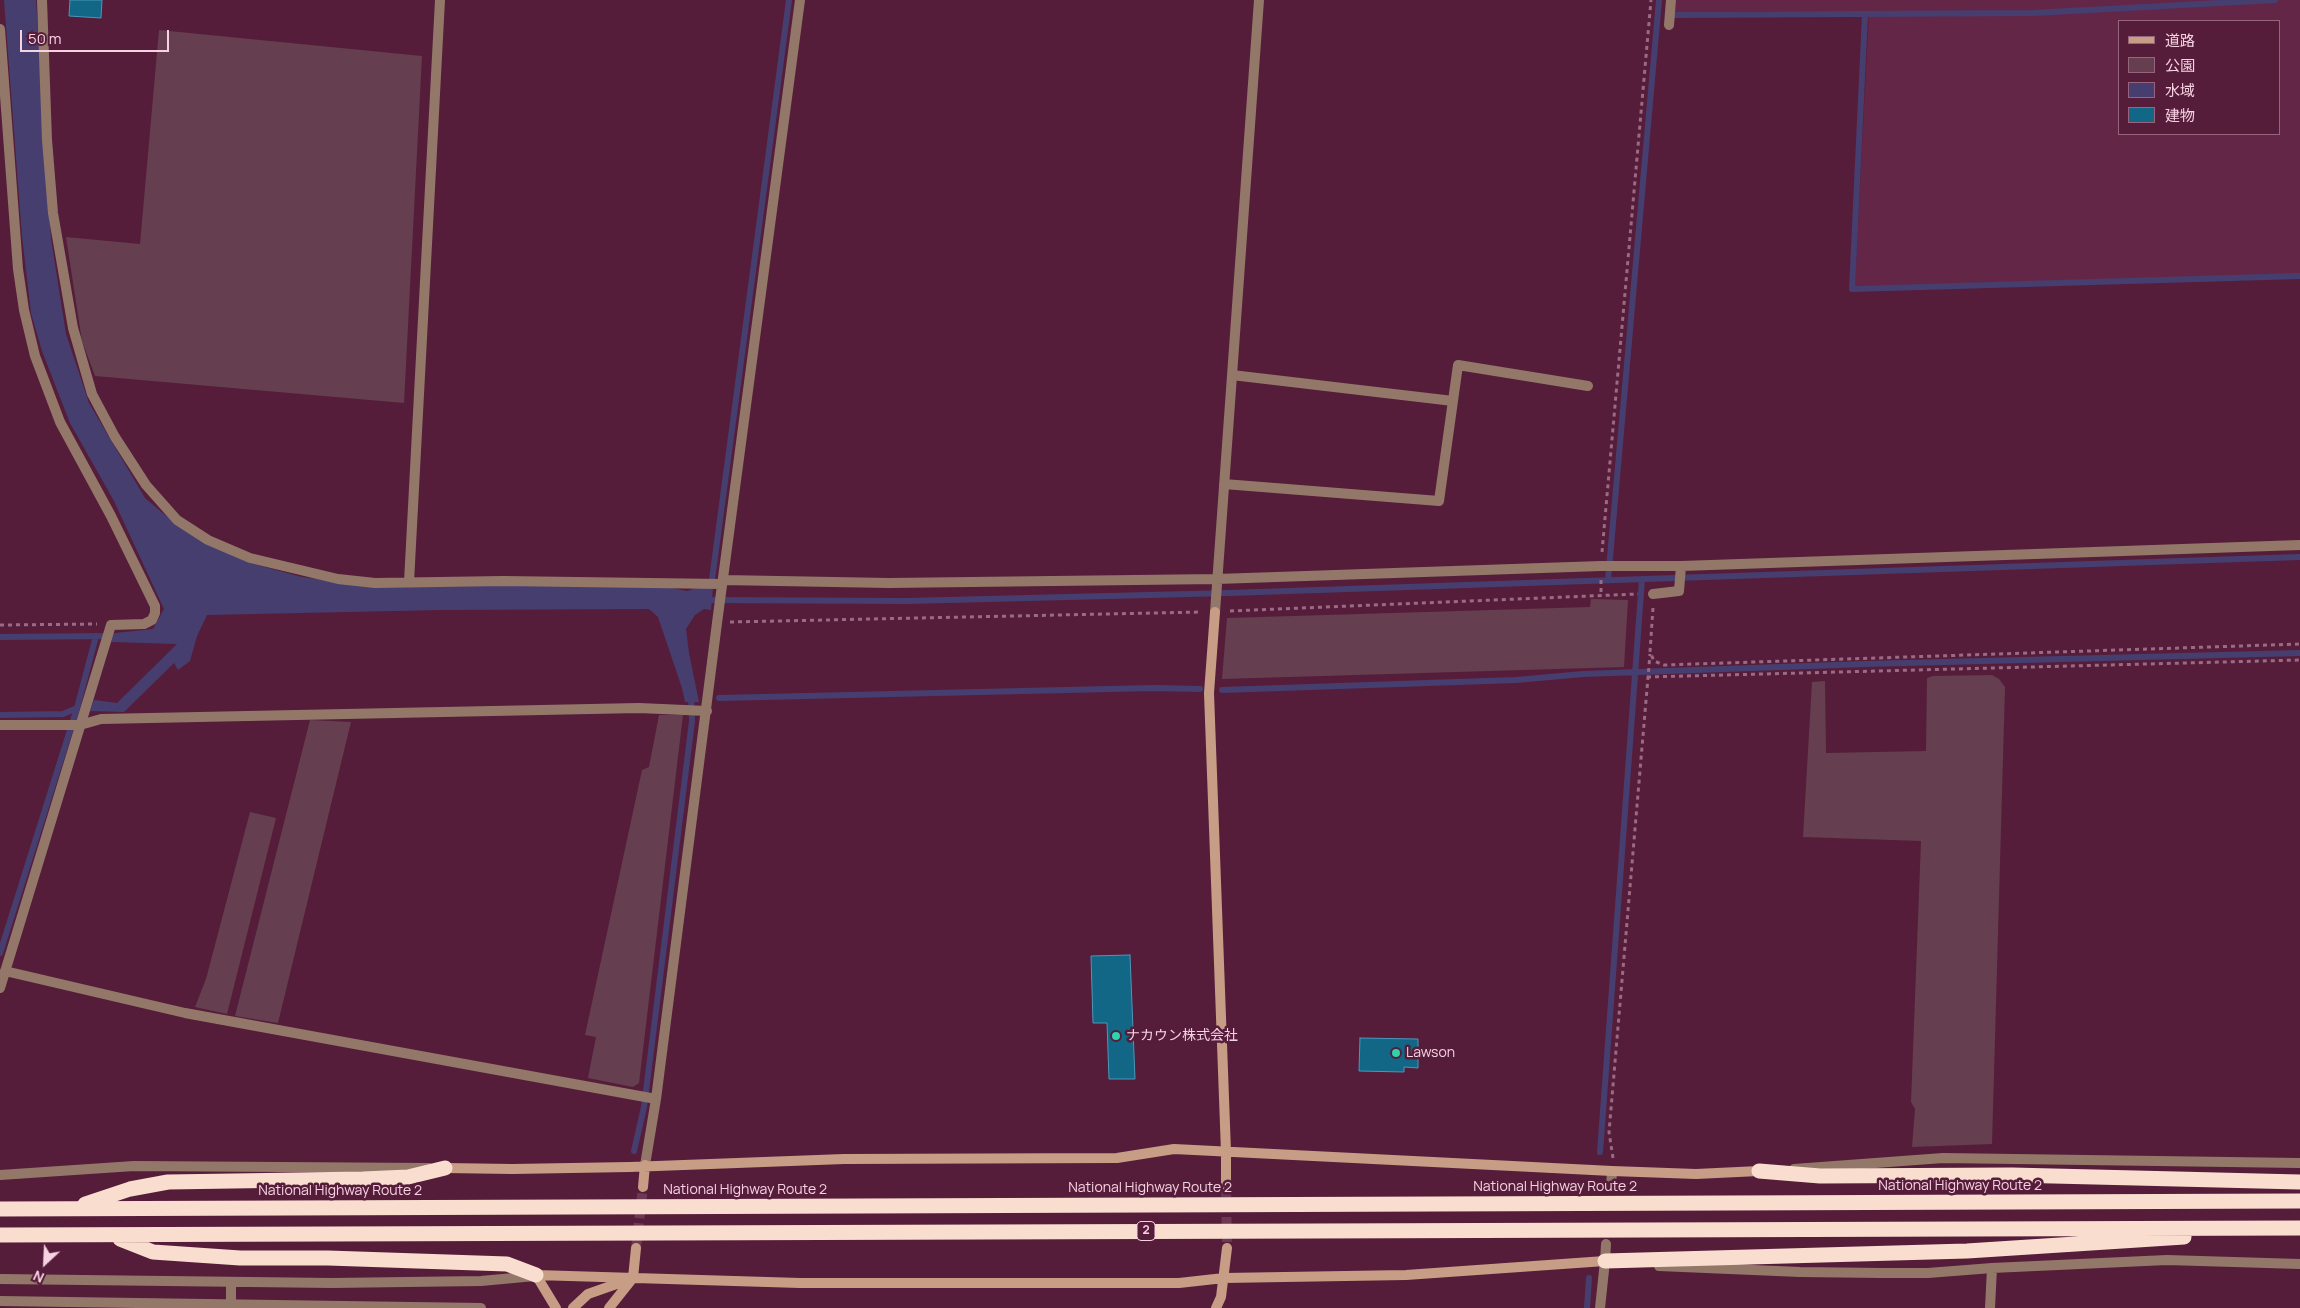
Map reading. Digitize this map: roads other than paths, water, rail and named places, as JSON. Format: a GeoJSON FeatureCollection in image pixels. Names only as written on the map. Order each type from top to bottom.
{"type":"FeatureCollection","features":[{"type":"Feature","properties":{"kind":"highway"},"geometry":{"type":"LineString","coordinates":[[70,1209],[130,1190],[168,1182],[363,1180],[408,1177],[445,1168]]}},
{"type":"Feature","properties":{"kind":"highway"},"geometry":{"type":"LineString","coordinates":[[1758,1171],[1820,1176],[2012,1175],[2300,1182]]}},
{"type":"Feature","properties":{"kind":"highway","name":"National Highway Route 2"},"geometry":{"type":"LineString","coordinates":[[0,1209],[2300,1201]]}},
{"type":"Feature","properties":{"kind":"highway"},"geometry":{"type":"LineString","coordinates":[[1605,1261],[1966,1251],[2104,1244],[2296,1228]]}},
{"type":"Feature","properties":{"kind":"highway","name":"2"},"geometry":{"type":"LineString","coordinates":[[0,1235],[2296,1228]]}},
{"type":"Feature","properties":{"kind":"highway"},"geometry":{"type":"LineString","coordinates":[[111,1236],[153,1252],[240,1258],[328,1258],[507,1264],[536,1275]]}},
{"type":"Feature","properties":{"kind":"street"},"geometry":{"type":"LineString","coordinates":[[42,0],[47,140],[53,214],[73,328],[92,394],[114,437],[146,485],[171,513],[178,520],[208,540],[250,558],[338,579],[375,583],[889,583],[1217,581],[1602,566],[1681,569],[2300,546]]}},
{"type":"Feature","properties":{"kind":"street"},"geometry":{"type":"LineString","coordinates":[[409,582],[440,0]]}},
{"type":"Feature","properties":{"kind":"street"},"geometry":{"type":"LineString","coordinates":[[642,1187],[703,711],[719,608],[718,584],[800,0]]}},
{"type":"Feature","properties":{"kind":"street"},"geometry":{"type":"LineString","coordinates":[[1226,1187],[1209,693],[1259,0]]}},
{"type":"Feature","properties":{"kind":"street"},"geometry":{"type":"LineString","coordinates":[[1669,25],[1671,0]]}},
{"type":"Feature","properties":{"kind":"street"},"geometry":{"type":"LineString","coordinates":[[0,30],[18,269],[24,310],[35,356],[60,422],[111,516],[155,606],[152,620],[108,634],[78,725],[0,988]]}},
{"type":"Feature","properties":{"kind":"street"},"geometry":{"type":"LineString","coordinates":[[1224,484],[1439,501],[1458,365],[1588,386]]}},
{"type":"Feature","properties":{"kind":"street"},"geometry":{"type":"LineString","coordinates":[[1232,375],[1454,400]]}},
{"type":"Feature","properties":{"kind":"street"},"geometry":{"type":"LineString","coordinates":[[1653,594],[1679,591],[1681,569]]}},
{"type":"Feature","properties":{"kind":"street"},"geometry":{"type":"LineString","coordinates":[[0,725],[78,725],[101,719],[639,708],[703,711]]}},
{"type":"Feature","properties":{"kind":"street"},"geometry":{"type":"LineString","coordinates":[[5,971],[185,1014],[653,1098]]}},
{"type":"Feature","properties":{"kind":"street"},"geometry":{"type":"LineString","coordinates":[[0,1175],[134,1166],[512,1169],[844,1159],[1117,1158],[1174,1149],[1696,1174],[1943,1158],[2300,1163]]}},
{"type":"Feature","properties":{"kind":"street"},"geometry":{"type":"LineString","coordinates":[[1611,1187],[1612,1171]]}},
{"type":"Feature","properties":{"kind":"street"},"geometry":{"type":"LineString","coordinates":[[1600,1308],[1606,1244]]}},
{"type":"Feature","properties":{"kind":"street"},"geometry":{"type":"LineString","coordinates":[[609,1308],[633,1278],[636,1248]]}},
{"type":"Feature","properties":{"kind":"street"},"geometry":{"type":"LineString","coordinates":[[1216,1308],[1221,1297],[1227,1248]]}},
{"type":"Feature","properties":{"kind":"street"},"geometry":{"type":"LineString","coordinates":[[0,1279],[231,1283],[481,1281],[536,1275],[810,1283],[1179,1283],[1224,1278],[1406,1276],[1605,1261],[1673,1267],[1800,1272],[1928,1273],[1992,1268],[2184,1260],[2300,1264]]}},
{"type":"Feature","properties":{"kind":"street"},"geometry":{"type":"LineString","coordinates":[[1990,1308],[1992,1268]]}},
{"type":"Feature","properties":{"kind":"street"},"geometry":{"type":"LineString","coordinates":[[536,1275],[556,1308]]}},
{"type":"Feature","properties":{"kind":"street"},"geometry":{"type":"LineString","coordinates":[[573,1308],[588,1294],[633,1278]]}},
{"type":"Feature","properties":{"kind":"street"},"geometry":{"type":"LineString","coordinates":[[231,1283],[231,1306]]}},
{"type":"Feature","properties":{"kind":"street"},"geometry":{"type":"LineString","coordinates":[[0,1301],[231,1306],[481,1308]]}},
{"type":"Feature","properties":{"kind":"water"},"geometry":{"type":"Polygon","coordinates":[[[4,0],[36,0],[51,239],[66,334],[89,403],[145,498],[199,539],[250,563],[302,577],[369,585],[656,585],[687,591],[703,586],[713,588],[711,610],[704,609],[695,615],[686,629],[699,702],[685,702],[658,617],[649,609],[440,610],[207,615],[197,636],[190,661],[178,670],[174,663],[124,712],[90,711],[94,700],[117,703],[177,644],[112,642],[109,640],[111,635],[115,633],[153,629],[164,609],[114,501],[70,423],[42,351],[31,313],[22,236],[4,0]]]}},
{"type":"Feature","properties":{"kind":"waterway"},"geometry":{"type":"LineString","coordinates":[[711,587],[789,0]]}},
{"type":"Feature","properties":{"kind":"waterway"},"geometry":{"type":"LineString","coordinates":[[1608,580],[1659,0]]}},
{"type":"Feature","properties":{"kind":"waterway"},"geometry":{"type":"LineString","coordinates":[[1674,15],[2033,13],[2275,0]]}},
{"type":"Feature","properties":{"kind":"waterway"},"geometry":{"type":"LineString","coordinates":[[1865,15],[1852,289],[2300,276]]}},
{"type":"Feature","properties":{"kind":"waterway"},"geometry":{"type":"LineString","coordinates":[[704,600],[907,601],[1229,593],[2300,557]]}},
{"type":"Feature","properties":{"kind":"waterway"},"geometry":{"type":"LineString","coordinates":[[1600,1152],[1642,579]]}},
{"type":"Feature","properties":{"kind":"waterway"},"geometry":{"type":"LineString","coordinates":[[0,715],[63,714],[77,708],[96,636]]}},
{"type":"Feature","properties":{"kind":"waterway"},"geometry":{"type":"LineString","coordinates":[[0,637],[109,636]]}},
{"type":"Feature","properties":{"kind":"waterway"},"geometry":{"type":"LineString","coordinates":[[1222,690],[1516,680],[1583,674],[1865,664],[2300,653]]}},
{"type":"Feature","properties":{"kind":"waterway"},"geometry":{"type":"LineString","coordinates":[[719,698],[1153,688],[1200,689]]}},
{"type":"Feature","properties":{"kind":"waterway"},"geometry":{"type":"LineString","coordinates":[[634,1151],[644,1107],[692,721],[691,694]]}},
{"type":"Feature","properties":{"kind":"waterway"},"geometry":{"type":"LineString","coordinates":[[0,953],[77,708]]}},
{"type":"Feature","properties":{"kind":"waterway"},"geometry":{"type":"LineString","coordinates":[[1587,1308],[1589,1278]]}},
{"type":"Feature","properties":{"kind":"tunnel"},"geometry":{"type":"LineString","coordinates":[[636,1248],[643,1187]]}},
{"type":"Feature","properties":{"kind":"tunnel"},"geometry":{"type":"LineString","coordinates":[[1226,1187],[1227,1248]]}},
{"type":"Feature","properties":{"kind":"place","name":"ナカウン株式会社"},"geometry":{"type":"Point","coordinates":[1116,1036]}},
{"type":"Feature","properties":{"kind":"place","name":"Lawson"},"geometry":{"type":"Point","coordinates":[1396,1053]}}]}
